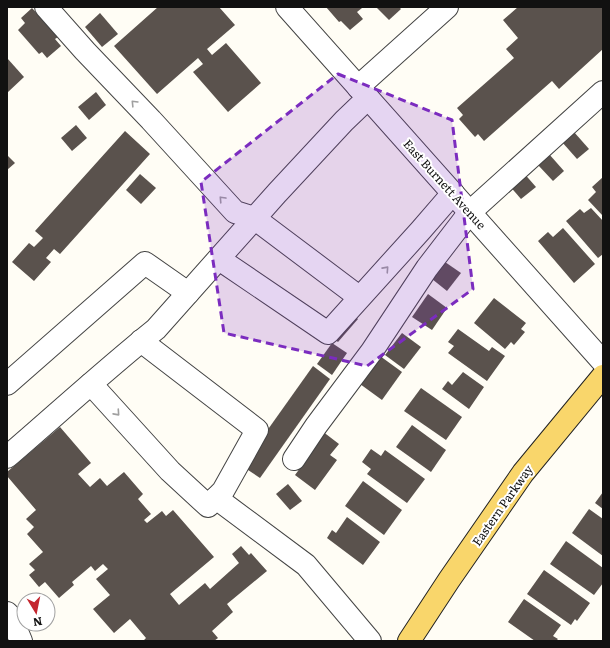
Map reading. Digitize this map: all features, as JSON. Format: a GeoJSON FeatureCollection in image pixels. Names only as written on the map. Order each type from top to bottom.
{"type":"FeatureCollection","features":[{"type":"Feature","properties":{"kind":"main road","name":"Eastern Parkway"},"geometry":{"type":"LineString","coordinates":[[409,641],[523,473],[603,376]]}},
{"type":"Feature","properties":{"kind":"street"},"geometry":{"type":"LineString","coordinates":[[46,7],[234,212],[254,218],[359,297]]}},
{"type":"Feature","properties":{"kind":"street","name":"East Burnett Avenue"},"geometry":{"type":"LineString","coordinates":[[287,7],[603,362]]}},
{"type":"Feature","properties":{"kind":"street"},"geometry":{"type":"LineString","coordinates":[[7,457],[156,329],[254,218],[344,121],[363,92],[447,7]]}},
{"type":"Feature","properties":{"kind":"street"},"geometry":{"type":"LineString","coordinates":[[294,459],[316,426],[372,351],[427,268],[470,212],[603,92]]}},
{"type":"Feature","properties":{"kind":"street"},"geometry":{"type":"LineString","coordinates":[[219,259],[328,333],[453,193]]}},
{"type":"Feature","properties":{"kind":"street"},"geometry":{"type":"LineString","coordinates":[[7,384],[145,263],[188,294]]}},
{"type":"Feature","properties":{"kind":"street"},"geometry":{"type":"LineString","coordinates":[[91,384],[170,471],[208,506],[223,491],[257,430],[141,341]]}},
{"type":"Feature","properties":{"kind":"street"},"geometry":{"type":"LineString","coordinates":[[213,501],[306,565],[370,641]]}},
{"type":"Feature","properties":{"kind":"street"},"geometry":{"type":"LineString","coordinates":[[7,613],[11,617],[21,641]]}},
{"type":"Feature","properties":{"kind":"highlighted area"},"geometry":{"type":"Polygon","coordinates":[[[338,74],[452,120],[473,289],[367,366],[224,333],[201,182],[338,74]]]}},
{"type":"Feature","properties":{"kind":"building"},"geometry":{"type":"Polygon","coordinates":[[[158,7],[219,7],[235,25],[207,49],[212,55],[226,43],[261,83],[228,112],[193,72],[203,64],[198,58],[157,94],[114,46],[158,7]]]}},
{"type":"Feature","properties":{"kind":"building"},"geometry":{"type":"Polygon","coordinates":[[[326,7],[360,7],[362,8],[357,12],[363,19],[350,30],[341,21],[339,22],[326,7]]]}},
{"type":"Feature","properties":{"kind":"building"},"geometry":{"type":"Polygon","coordinates":[[[376,7],[399,7],[401,9],[389,20],[376,7]]]}},
{"type":"Feature","properties":{"kind":"building"},"geometry":{"type":"Polygon","coordinates":[[[518,7],[603,7],[603,49],[559,89],[552,81],[484,141],[478,134],[475,137],[459,119],[463,115],[457,108],[514,58],[506,49],[518,38],[503,20],[518,7]]]}},
{"type":"Feature","properties":{"kind":"building"},"geometry":{"type":"Polygon","coordinates":[[[32,8],[58,37],[55,39],[61,46],[47,58],[42,52],[39,54],[18,30],[25,23],[21,18],[32,8]]]}},
{"type":"Feature","properties":{"kind":"building"},"geometry":{"type":"Polygon","coordinates":[[[100,13],[118,34],[102,47],[85,27],[100,13]]]}},
{"type":"Feature","properties":{"kind":"building"},"geometry":{"type":"Polygon","coordinates":[[[7,58],[24,77],[7,93],[7,58]]]}},
{"type":"Feature","properties":{"kind":"building"},"geometry":{"type":"Polygon","coordinates":[[[96,92],[106,105],[89,120],[78,107],[96,92]]]}},
{"type":"Feature","properties":{"kind":"building"},"geometry":{"type":"Polygon","coordinates":[[[76,125],[87,138],[72,151],[61,138],[76,125]]]}},
{"type":"Feature","properties":{"kind":"building"},"geometry":{"type":"Polygon","coordinates":[[[125,131],[150,154],[60,254],[54,249],[46,258],[51,262],[34,281],[12,262],[29,243],[34,247],[43,238],[35,231],[125,131]]]}},
{"type":"Feature","properties":{"kind":"building"},"geometry":{"type":"Polygon","coordinates":[[[574,132],[589,149],[577,159],[562,142],[574,132]]]}},
{"type":"Feature","properties":{"kind":"building"},"geometry":{"type":"Polygon","coordinates":[[[549,154],[564,171],[553,181],[538,165],[549,154]]]}},
{"type":"Feature","properties":{"kind":"building"},"geometry":{"type":"Polygon","coordinates":[[[7,155],[15,163],[7,170],[7,155]]]}},
{"type":"Feature","properties":{"kind":"building"},"geometry":{"type":"Polygon","coordinates":[[[522,171],[536,187],[521,199],[508,184],[522,171]]]}},
{"type":"Feature","properties":{"kind":"building"},"geometry":{"type":"Polygon","coordinates":[[[140,174],[156,188],[141,204],[126,190],[140,174]]]}},
{"type":"Feature","properties":{"kind":"building"},"geometry":{"type":"Polygon","coordinates":[[[603,177],[603,216],[588,200],[596,192],[592,187],[603,177]]]}},
{"type":"Feature","properties":{"kind":"building"},"geometry":{"type":"Polygon","coordinates":[[[591,208],[603,221],[603,254],[598,258],[566,221],[580,209],[584,213],[591,208]]]}},
{"type":"Feature","properties":{"kind":"building"},"geometry":{"type":"Polygon","coordinates":[[[563,228],[595,264],[574,283],[538,241],[548,232],[553,237],[563,228]]]}},
{"type":"Feature","properties":{"kind":"building"},"geometry":{"type":"Polygon","coordinates":[[[445,262],[461,273],[447,291],[432,279],[445,262]]]}},
{"type":"Feature","properties":{"kind":"building"},"geometry":{"type":"Polygon","coordinates":[[[428,294],[447,308],[432,330],[412,317],[428,294]]]}},
{"type":"Feature","properties":{"kind":"building"},"geometry":{"type":"Polygon","coordinates":[[[494,298],[526,323],[521,329],[525,332],[514,345],[511,342],[505,349],[474,323],[494,298]]]}},
{"type":"Feature","properties":{"kind":"building"},"geometry":{"type":"Polygon","coordinates":[[[352,314],[358,319],[338,342],[332,337],[352,314]]]}},
{"type":"Feature","properties":{"kind":"building"},"geometry":{"type":"Polygon","coordinates":[[[458,329],[489,351],[492,347],[505,356],[487,381],[448,353],[454,346],[448,342],[458,329]]]}},
{"type":"Feature","properties":{"kind":"building"},"geometry":{"type":"Polygon","coordinates":[[[402,333],[421,347],[404,369],[385,355],[402,333]]]}},
{"type":"Feature","properties":{"kind":"building"},"geometry":{"type":"Polygon","coordinates":[[[332,343],[347,353],[332,375],[317,364],[332,343]]]}},
{"type":"Feature","properties":{"kind":"building"},"geometry":{"type":"Polygon","coordinates":[[[380,356],[402,372],[382,400],[360,384],[380,356]]]}},
{"type":"Feature","properties":{"kind":"building"},"geometry":{"type":"Polygon","coordinates":[[[313,366],[330,379],[260,478],[242,466],[313,366]]]}},
{"type":"Feature","properties":{"kind":"building"},"geometry":{"type":"Polygon","coordinates":[[[463,372],[484,387],[469,409],[442,389],[448,381],[452,385],[463,372]]]}},
{"type":"Feature","properties":{"kind":"building"},"geometry":{"type":"Polygon","coordinates":[[[421,388],[462,417],[446,440],[404,411],[421,388]]]}},
{"type":"Feature","properties":{"kind":"building"},"geometry":{"type":"Polygon","coordinates":[[[412,425],[446,450],[431,472],[396,447],[412,425]]]}},
{"type":"Feature","properties":{"kind":"building"},"geometry":{"type":"Polygon","coordinates":[[[60,427],[91,463],[78,474],[90,487],[100,478],[107,486],[124,472],[143,494],[138,499],[151,514],[144,520],[147,523],[162,511],[166,516],[173,510],[214,557],[170,594],[179,605],[205,583],[210,589],[239,563],[232,554],[241,546],[249,555],[251,553],[267,571],[227,604],[233,612],[212,631],[218,638],[214,641],[143,641],[146,638],[130,619],[114,633],[93,609],[110,595],[96,579],[108,569],[103,564],[95,571],[91,566],[72,582],[74,585],[59,598],[56,592],[54,592],[45,582],[39,587],[29,575],[35,570],[29,564],[43,552],[27,534],[34,527],[26,519],[36,510],[7,476],[7,472],[60,427]]]}},
{"type":"Feature","properties":{"kind":"building"},"geometry":{"type":"Polygon","coordinates":[[[322,431],[339,444],[330,455],[337,460],[315,490],[295,475],[317,445],[313,442],[322,431]]]}},
{"type":"Feature","properties":{"kind":"building"},"geometry":{"type":"Polygon","coordinates":[[[371,449],[381,456],[385,450],[425,479],[407,503],[367,474],[371,469],[362,462],[371,449]]]}},
{"type":"Feature","properties":{"kind":"building"},"geometry":{"type":"Polygon","coordinates":[[[363,481],[402,510],[384,535],[345,506],[363,481]]]}},
{"type":"Feature","properties":{"kind":"building"},"geometry":{"type":"Polygon","coordinates":[[[288,484],[302,501],[290,510],[276,494],[288,484]]]}},
{"type":"Feature","properties":{"kind":"building"},"geometry":{"type":"Polygon","coordinates":[[[603,492],[603,509],[595,503],[603,492]]]}},
{"type":"Feature","properties":{"kind":"building"},"geometry":{"type":"Polygon","coordinates":[[[589,509],[603,519],[603,556],[572,533],[589,509]]]}},
{"type":"Feature","properties":{"kind":"building"},"geometry":{"type":"Polygon","coordinates":[[[347,517],[380,542],[363,565],[327,538],[332,530],[336,533],[347,517]]]}},
{"type":"Feature","properties":{"kind":"building"},"geometry":{"type":"Polygon","coordinates":[[[566,541],[603,568],[603,583],[594,595],[550,564],[566,541]]]}},
{"type":"Feature","properties":{"kind":"building"},"geometry":{"type":"Polygon","coordinates":[[[544,570],[590,603],[577,621],[575,619],[571,625],[527,594],[544,570]]]}},
{"type":"Feature","properties":{"kind":"building"},"geometry":{"type":"Polygon","coordinates":[[[524,599],[561,625],[553,636],[558,639],[556,641],[535,641],[508,622],[524,599]]]}}]}
